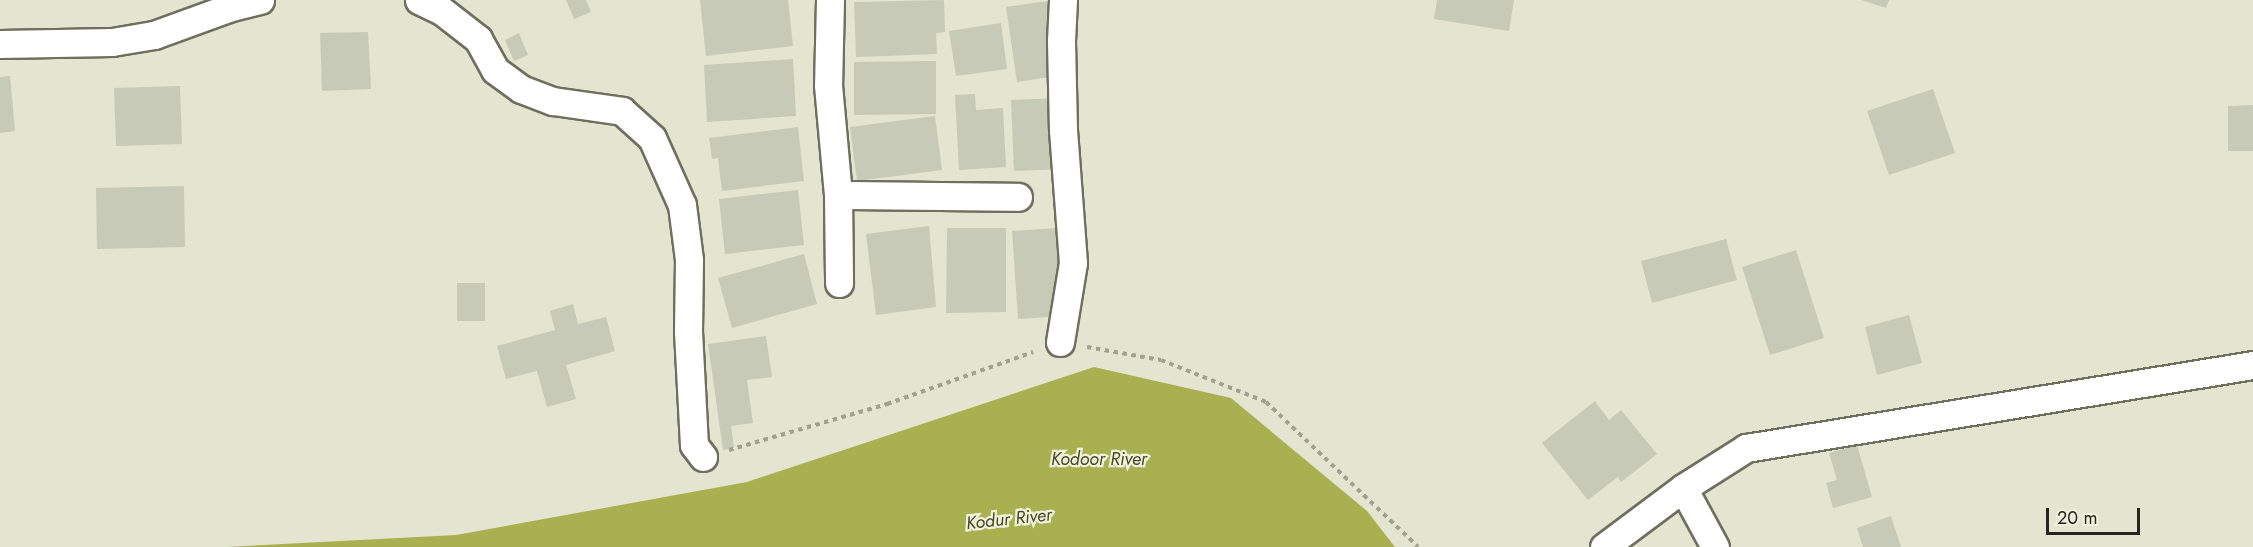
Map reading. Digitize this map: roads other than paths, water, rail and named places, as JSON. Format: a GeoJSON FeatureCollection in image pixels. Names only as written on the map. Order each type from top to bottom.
{"type":"FeatureCollection","features":[{"type":"Feature","properties":{"kind":"street"},"geometry":{"type":"LineString","coordinates":[[0,44],[91,44],[154,35],[228,8],[260,0]]}},
{"type":"Feature","properties":{"kind":"street"},"geometry":{"type":"LineString","coordinates":[[419,0],[442,11],[478,39],[495,70],[521,89],[553,101],[622,111],[652,138],[682,205],[689,260],[688,331],[694,446],[703,458]]}},
{"type":"Feature","properties":{"kind":"street"},"geometry":{"type":"LineString","coordinates":[[830,0],[828,85],[838,195],[839,283]]}},
{"type":"Feature","properties":{"kind":"street"},"geometry":{"type":"LineString","coordinates":[[1060,342],[1073,263],[1063,130],[1060,41],[1063,0]]}},
{"type":"Feature","properties":{"kind":"street"},"geometry":{"type":"LineString","coordinates":[[838,195],[1018,197]]}},
{"type":"Feature","properties":{"kind":"street"},"geometry":{"type":"LineString","coordinates":[[1604,547],[1683,488],[1746,448],[2253,365]]}},
{"type":"Feature","properties":{"kind":"street"},"geometry":{"type":"LineString","coordinates":[[1683,488],[1715,547]]}},
{"type":"Feature","properties":{"kind":"water","name":"Kodoor River"},"geometry":{"type":"Polygon","coordinates":[[[1094,367],[1231,398],[1367,511],[1395,547],[227,547],[456,535],[747,482],[1094,367]]]}},
{"type":"Feature","properties":{"kind":"water label","name":"Kodur River"},"geometry":{"type":"Point","coordinates":[1009,519]}}]}
